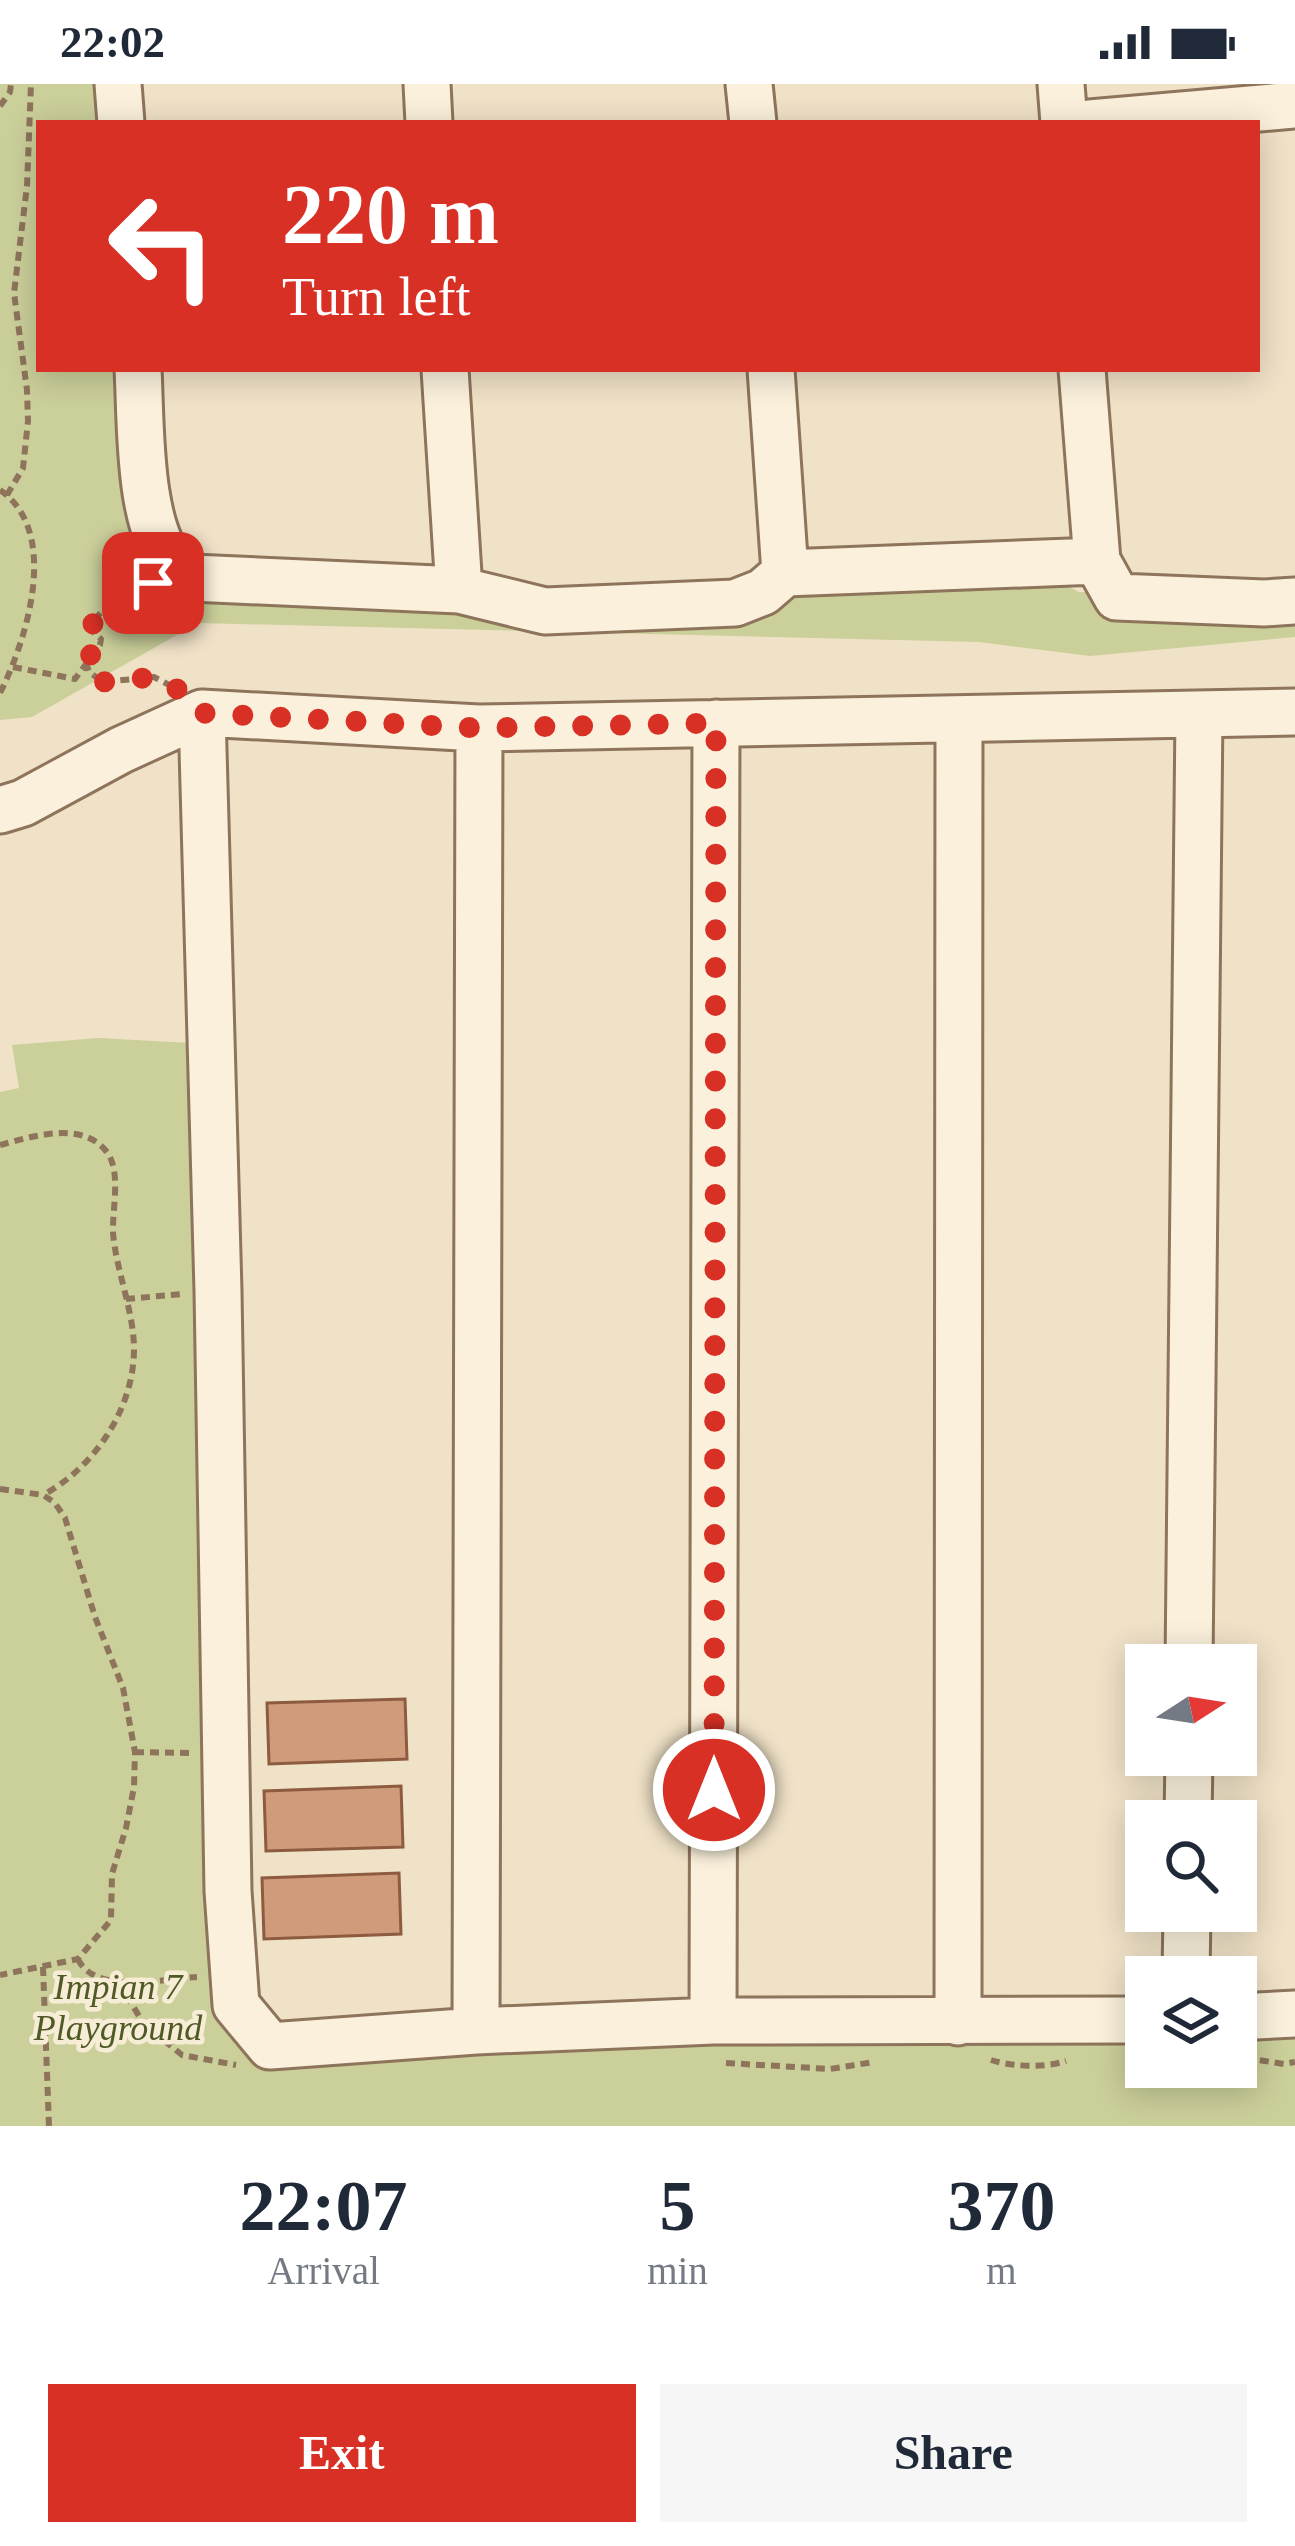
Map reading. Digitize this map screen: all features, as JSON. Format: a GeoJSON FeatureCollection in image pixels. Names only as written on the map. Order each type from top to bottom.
{"type":"FeatureCollection","features":[{"type":"Feature","properties":{"kind":"street"},"geometry":{"type":"LineString","coordinates":[[118,84],[121,120]]}},
{"type":"Feature","properties":{"kind":"street"},"geometry":{"type":"LineString","coordinates":[[427,84],[429,120]]}},
{"type":"Feature","properties":{"kind":"street"},"geometry":{"type":"LineString","coordinates":[[749,84],[753,120]]}},
{"type":"Feature","properties":{"kind":"street"},"geometry":{"type":"LineString","coordinates":[[1061,84],[1064,120]]}},
{"type":"Feature","properties":{"kind":"street"},"geometry":{"type":"LineString","coordinates":[[1124,120],[1295,105]]}},
{"type":"Feature","properties":{"kind":"street"},"geometry":{"type":"LineString","coordinates":[[138,372],[146,496],[157,534],[174,565],[192,578],[459,590],[545,611],[735,603],[764,592],[785,573],[1096,562]]}},
{"type":"Feature","properties":{"kind":"street"},"geometry":{"type":"LineString","coordinates":[[445,372],[459,590]]}},
{"type":"Feature","properties":{"kind":"street"},"geometry":{"type":"LineString","coordinates":[[771,372],[785,573]]}},
{"type":"Feature","properties":{"kind":"street"},"geometry":{"type":"LineString","coordinates":[[1082,372],[1096,562],[1117,597],[1295,601]]}},
{"type":"Feature","properties":{"kind":"street"},"geometry":{"type":"LineString","coordinates":[[0,810],[202,713],[478,728],[1295,712]]}},
{"type":"Feature","properties":{"kind":"street"},"geometry":{"type":"LineString","coordinates":[[202,713],[228,1891],[236,2005],[269,2046],[713,2021],[1125,2020]]}},
{"type":"Feature","properties":{"kind":"street"},"geometry":{"type":"LineString","coordinates":[[1190,1644],[1199,714]]}},
{"type":"Feature","properties":{"kind":"street"},"geometry":{"type":"LineString","coordinates":[[958,2022],[959,718]]}},
{"type":"Feature","properties":{"kind":"street"},"geometry":{"type":"LineString","coordinates":[[713,2021],[716,723]]}},
{"type":"Feature","properties":{"kind":"street"},"geometry":{"type":"LineString","coordinates":[[476,2031],[478,728]]}},
{"type":"Feature","properties":{"kind":"street"},"geometry":{"type":"LineString","coordinates":[[1257,2016],[1295,2014]]}},
{"type":"Feature","properties":{"kind":"path"},"geometry":{"type":"LineString","coordinates":[[0,106],[11,84]]}},
{"type":"Feature","properties":{"kind":"path"},"geometry":{"type":"LineString","coordinates":[[0,693],[29,614],[34,569],[28,522],[4,492],[23,468],[28,422],[14,293],[27,187],[31,84]]}},
{"type":"Feature","properties":{"kind":"path"},"geometry":{"type":"LineString","coordinates":[[13,667],[75,679],[101,639],[93,632],[93,621],[107,606],[132,600],[174,565]]}},
{"type":"Feature","properties":{"kind":"path"},"geometry":{"type":"LineString","coordinates":[[86,662],[89,672],[103,682],[154,677],[176,688],[202,713]]}},
{"type":"Feature","properties":{"kind":"path"},"geometry":{"type":"LineString","coordinates":[[0,1145],[67,1133],[83,1136],[108,1152],[113,1166],[115,1250],[134,1336],[127,1390],[118,1414],[93,1457],[43,1495]]}},
{"type":"Feature","properties":{"kind":"path"},"geometry":{"type":"LineString","coordinates":[[126,1299],[218,1291]]}},
{"type":"Feature","properties":{"kind":"path"},"geometry":{"type":"LineString","coordinates":[[0,1489],[43,1495],[56,1503],[65,1518],[123,1688],[135,1752],[134,1787],[112,1874],[111,1920],[78,1960],[0,1975]]}},
{"type":"Feature","properties":{"kind":"path"},"geometry":{"type":"LineString","coordinates":[[135,1752],[226,1753]]}},
{"type":"Feature","properties":{"kind":"path"},"geometry":{"type":"LineString","coordinates":[[78,1960],[91,1976],[119,1982],[234,1975]]}},
{"type":"Feature","properties":{"kind":"path"},"geometry":{"type":"LineString","coordinates":[[43,1967],[49,2126]]}},
{"type":"Feature","properties":{"kind":"path"},"geometry":{"type":"LineString","coordinates":[[1257,2060],[1295,2062]]}},
{"type":"Feature","properties":{"kind":"green space"},"geometry":{"type":"Polygon","coordinates":[[[0,84],[100,84],[103,120],[36,120],[36,372],[123,372],[175,560],[513,592],[1052,578],[1079,592],[1295,590],[1295,637],[1090,656],[979,642],[198,623],[32,717],[0,720],[0,84]]]}},
{"type":"Feature","properties":{"kind":"green space","name":"Impian 7 Playground"},"geometry":{"type":"Polygon","coordinates":[[[98,1038],[191,1043],[228,1891],[269,2045],[1125,2021],[1125,2088],[1257,2088],[1257,2016],[1295,2014],[1295,2126],[0,2126],[0,1092],[19,1088],[12,1045],[98,1038]]]}},
{"type":"Feature","properties":{"kind":"building"},"geometry":{"type":"Polygon","coordinates":[[[405,1699],[407,1759],[269,1764],[267,1703],[405,1699]]]}},
{"type":"Feature","properties":{"kind":"building"},"geometry":{"type":"Polygon","coordinates":[[[401,1786],[403,1847],[266,1851],[264,1791],[401,1786]]]}},
{"type":"Feature","properties":{"kind":"building"},"geometry":{"type":"Polygon","coordinates":[[[399,1873],[401,1934],[264,1939],[262,1878],[399,1873]]]}},
{"type":"Feature","properties":{"kind":"route"},"geometry":{"type":"LineString","coordinates":[[153,583],[122,605],[107,606],[93,621],[93,632],[101,639],[86,662],[89,672],[103,682],[154,677],[176,688],[202,713],[478,728],[716,723],[714,1790]]}}]}
